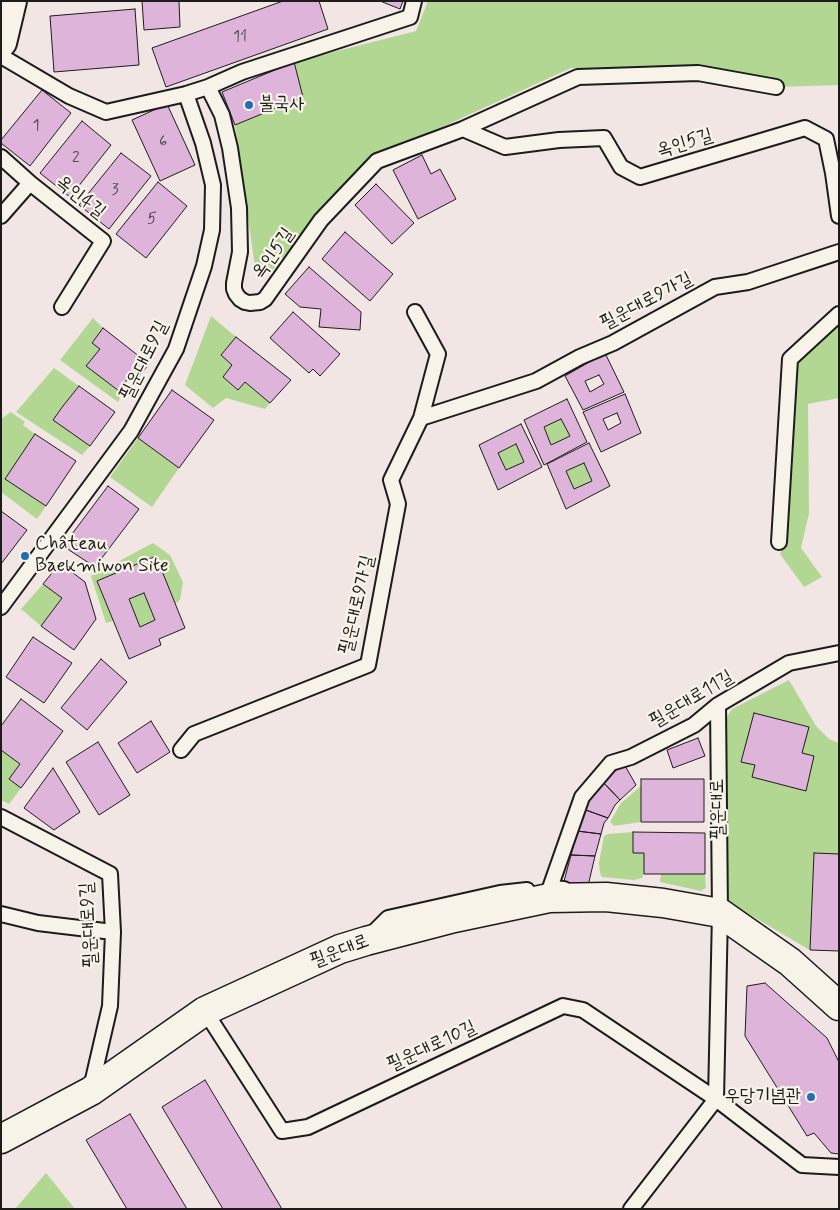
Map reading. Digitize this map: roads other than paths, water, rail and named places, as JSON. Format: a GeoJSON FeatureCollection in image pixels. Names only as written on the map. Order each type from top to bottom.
{"type":"FeatureCollection","features":[{"type":"Feature","properties":{"kind":"street"},"geometry":{"type":"LineString","coordinates":[[1,45],[13,1]]}},
{"type":"Feature","properties":{"kind":"street","name":"필운대로"},"geometry":{"type":"LineString","coordinates":[[9,1132],[91,1091],[204,1010],[340,949],[366,940],[454,918],[549,898],[606,897],[663,903],[720,913],[790,962],[839,1006]]}},
{"type":"Feature","properties":{"kind":"lane"},"geometry":{"type":"LineString","coordinates":[[1,56],[69,96],[106,112],[186,94],[208,87],[242,72],[410,17],[414,1]]}},
{"type":"Feature","properties":{"kind":"lane","name":"옥인5길"},"geometry":{"type":"LineString","coordinates":[[208,87],[222,115],[230,148],[239,208],[240,252],[234,289],[240,299],[250,303],[260,302],[265,299],[320,220],[377,161],[463,129],[578,77],[698,74],[776,87]]}},
{"type":"Feature","properties":{"kind":"lane","name":"필운대로9길"},"geometry":{"type":"LineString","coordinates":[[1,608],[131,431],[176,349],[204,266],[212,230],[213,185],[203,143],[186,94]]}},
{"type":"Feature","properties":{"kind":"lane","name":"옥인5길"},"geometry":{"type":"LineString","coordinates":[[463,129],[505,148],[559,140],[604,138],[621,167],[640,177],[805,128],[826,139],[839,216]]}},
{"type":"Feature","properties":{"kind":"lane"},"geometry":{"type":"LineString","coordinates":[[1,157],[30,183]]}},
{"type":"Feature","properties":{"kind":"lane","name":"옥인4길"},"geometry":{"type":"LineString","coordinates":[[1,216],[30,183],[103,241],[62,307]]}},
{"type":"Feature","properties":{"kind":"lane","name":"필운대로9가길"},"geometry":{"type":"LineString","coordinates":[[421,418],[536,381],[715,287],[748,282],[839,252]]}},
{"type":"Feature","properties":{"kind":"lane","name":"필운대로9가길"},"geometry":{"type":"LineString","coordinates":[[182,750],[194,734],[368,665],[398,504],[391,480],[421,418],[438,354],[415,312]]}},
{"type":"Feature","properties":{"kind":"lane"},"geometry":{"type":"LineString","coordinates":[[779,542],[790,359],[839,314]]}},
{"type":"Feature","properties":{"kind":"lane","name":"필운대로11길"},"geometry":{"type":"LineString","coordinates":[[550,888],[582,797],[611,763],[631,757],[694,725],[718,705],[789,663],[839,653]]}},
{"type":"Feature","properties":{"kind":"lane","name":"필운대로"},"geometry":{"type":"LineString","coordinates":[[716,1100],[720,913],[718,705]]}},
{"type":"Feature","properties":{"kind":"lane","name":"필운대로9길"},"geometry":{"type":"LineString","coordinates":[[1,817],[110,874],[113,932],[110,1006],[91,1091]]}},
{"type":"Feature","properties":{"kind":"lane"},"geometry":{"type":"LineString","coordinates":[[366,940],[388,918],[500,893],[550,888],[639,891]]}},
{"type":"Feature","properties":{"kind":"lane"},"geometry":{"type":"LineString","coordinates":[[1,914],[38,923],[113,932]]}},
{"type":"Feature","properties":{"kind":"lane","name":"필운대로10길"},"geometry":{"type":"LineString","coordinates":[[204,1010],[282,1131],[308,1127],[563,1006],[583,1010],[716,1100],[802,1165],[839,1167]]}},
{"type":"Feature","properties":{"kind":"lane"},"geometry":{"type":"LineString","coordinates":[[631,1209],[716,1100]]}},
{"type":"Feature","properties":{"kind":"place","name":"불국사"},"geometry":{"type":"Point","coordinates":[249,105]}},
{"type":"Feature","properties":{"kind":"place","name":"Château Baekmiwon Site"},"geometry":{"type":"Point","coordinates":[25,556]}},
{"type":"Feature","properties":{"kind":"place","name":"우당기념관"},"geometry":{"type":"Point","coordinates":[811,1097]}}]}
